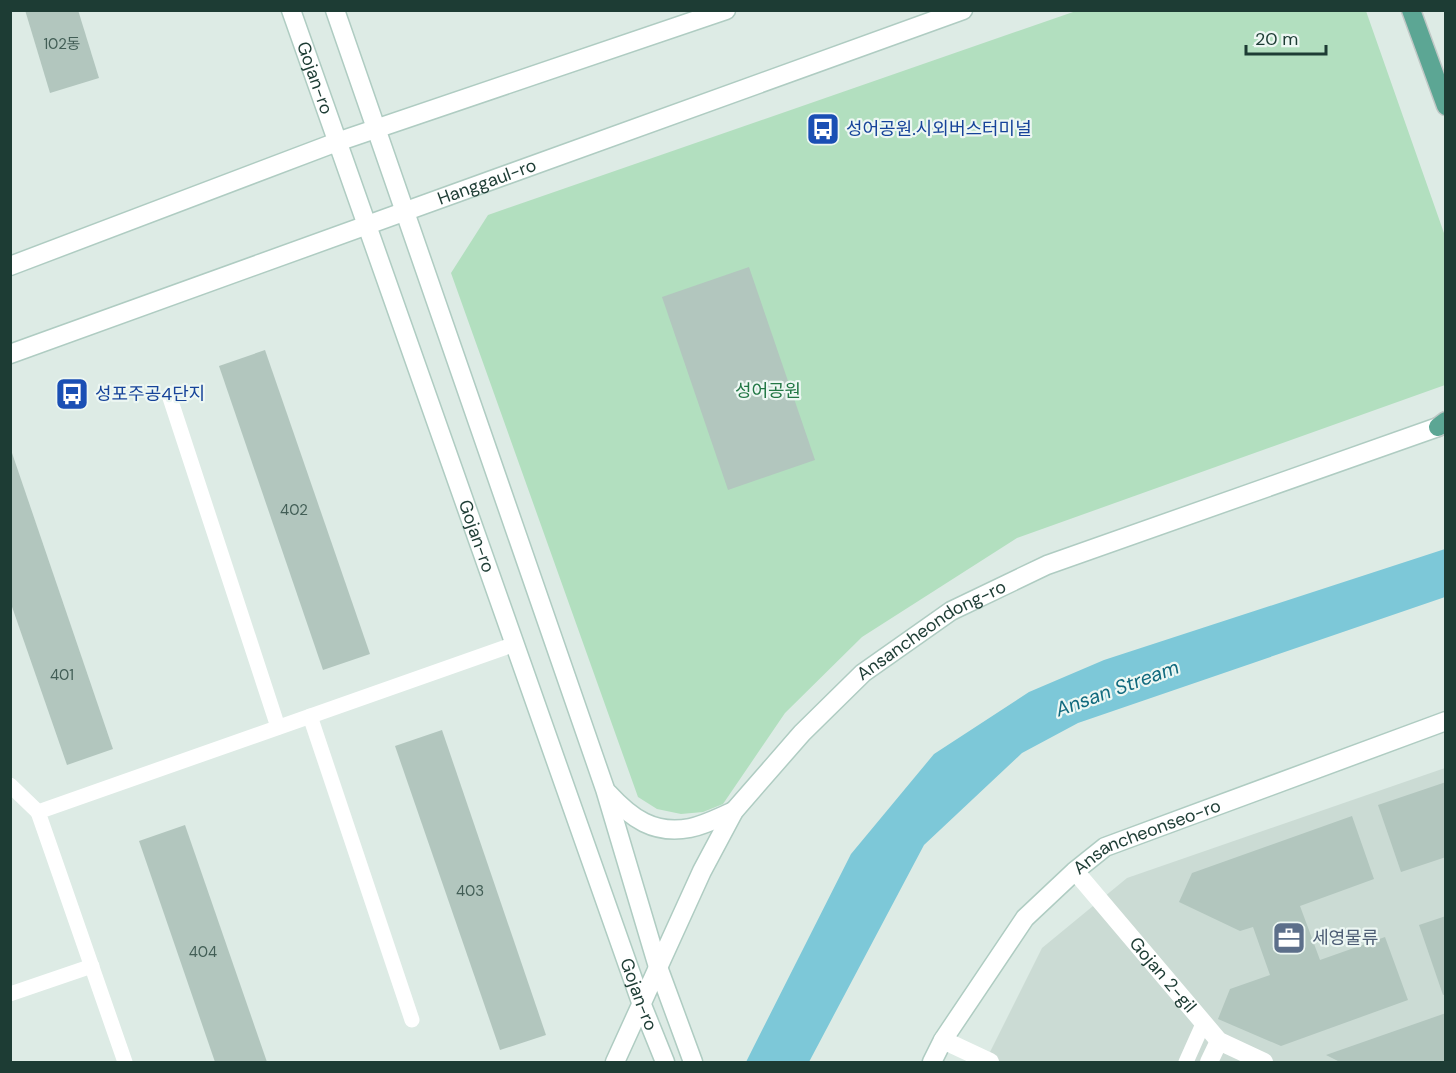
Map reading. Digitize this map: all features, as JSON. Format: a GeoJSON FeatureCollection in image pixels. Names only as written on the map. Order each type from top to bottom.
{"type":"FeatureCollection","features":[{"type":"Feature","properties":{"kind":"main road"},"geometry":{"type":"LineString","coordinates":[[1410,13],[1446,106]]}},
{"type":"Feature","properties":{"kind":"street","name":"Gojan-ro"},"geometry":{"type":"LineString","coordinates":[[291,10],[664,1062]]}},
{"type":"Feature","properties":{"kind":"street","name":"Gojan-ro"},"geometry":{"type":"LineString","coordinates":[[335,10],[605,789],[658,967],[693,1062]]}},
{"type":"Feature","properties":{"kind":"street"},"geometry":{"type":"LineString","coordinates":[[10,266],[337,142],[726,10]]}},
{"type":"Feature","properties":{"kind":"street","name":"Hanggaul-ro"},"geometry":{"type":"LineString","coordinates":[[10,354],[963,10]]}},
{"type":"Feature","properties":{"kind":"street","name":"Ansancheondong-ro"},"geometry":{"type":"LineString","coordinates":[[615,1062],[702,871],[734,811],[802,733],[863,673],[951,611],[1047,565],[1443,425]]}},
{"type":"Feature","properties":{"kind":"street","name":"Ansancheonseo-ro"},"geometry":{"type":"LineString","coordinates":[[932,1062],[943,1040],[1025,918],[1075,871],[1106,847],[1446,721]]}},
{"type":"Feature","properties":{"kind":"street"},"geometry":{"type":"LineString","coordinates":[[605,789],[624,811],[648,826],[669,830],[691,828],[734,811]]}},
{"type":"Feature","properties":{"kind":"street","name":"Gojan 2-gil"},"geometry":{"type":"LineString","coordinates":[[1075,871],[1219,1041],[1264,1062]]}},
{"type":"Feature","properties":{"kind":"street"},"geometry":{"type":"LineString","coordinates":[[943,1040],[990,1062]]}},
{"type":"Feature","properties":{"kind":"street"},"geometry":{"type":"LineString","coordinates":[[1209,1062],[1219,1041]]}},
{"type":"Feature","properties":{"kind":"lane"},"geometry":{"type":"LineString","coordinates":[[170,398],[278,727]]}},
{"type":"Feature","properties":{"kind":"lane"},"geometry":{"type":"LineString","coordinates":[[38,812],[515,644]]}},
{"type":"Feature","properties":{"kind":"lane"},"geometry":{"type":"LineString","coordinates":[[310,716],[412,1020]]}},
{"type":"Feature","properties":{"kind":"lane"},"geometry":{"type":"LineString","coordinates":[[10,785],[38,812],[125,1062]]}},
{"type":"Feature","properties":{"kind":"lane"},"geometry":{"type":"LineString","coordinates":[[10,994],[92,966]]}},
{"type":"Feature","properties":{"kind":"lane"},"geometry":{"type":"LineString","coordinates":[[1186,1062],[1203,1024]]}},
{"type":"Feature","properties":{"kind":"shaded area"},"geometry":{"type":"Polygon","coordinates":[[[1445,768],[1445,1062],[985,1062],[1042,948],[1127,878],[1445,768]]]}},
{"type":"Feature","properties":{"kind":"green space","name":"성어공원"},"geometry":{"type":"Polygon","coordinates":[[[1076,11],[1366,11],[1445,236],[1445,385],[1017,538],[862,637],[785,713],[723,804],[703,812],[681,814],[657,809],[638,797],[451,273],[488,215],[1076,11]]]}},
{"type":"Feature","properties":{"kind":"water","name":"Ansan Stream"},"geometry":{"type":"Polygon","coordinates":[[[1445,549],[1445,597],[1078,723],[1022,753],[924,845],[809,1062],[746,1062],[851,854],[934,754],[1029,692],[1104,660],[1445,549]]]}},
{"type":"Feature","properties":{"kind":"building"},"geometry":{"type":"Polygon","coordinates":[[[25,10],[78,10],[99,78],[50,93],[25,10]]]}},
{"type":"Feature","properties":{"kind":"building"},"geometry":{"type":"Polygon","coordinates":[[[749,267],[815,460],[728,490],[662,297],[749,267]]]}},
{"type":"Feature","properties":{"kind":"building"},"geometry":{"type":"Polygon","coordinates":[[[265,350],[370,654],[323,670],[219,366],[265,350]]]}},
{"type":"Feature","properties":{"kind":"building"},"geometry":{"type":"Polygon","coordinates":[[[11,450],[113,749],[67,765],[10,601],[11,450]]]}},
{"type":"Feature","properties":{"kind":"building"},"geometry":{"type":"Polygon","coordinates":[[[442,730],[546,1035],[500,1050],[395,746],[442,730]]]}},
{"type":"Feature","properties":{"kind":"building"},"geometry":{"type":"Polygon","coordinates":[[[1446,782],[1446,857],[1401,872],[1378,805],[1446,782]]]}},
{"type":"Feature","properties":{"kind":"building"},"geometry":{"type":"Polygon","coordinates":[[[1352,816],[1374,879],[1300,906],[1320,960],[1385,937],[1408,1000],[1281,1046],[1218,1019],[1230,989],[1270,975],[1253,927],[1240,931],[1179,902],[1192,873],[1352,816]]]}},
{"type":"Feature","properties":{"kind":"building"},"geometry":{"type":"Polygon","coordinates":[[[185,825],[267,1062],[215,1062],[139,841],[185,825]]]}},
{"type":"Feature","properties":{"kind":"building"},"geometry":{"type":"Polygon","coordinates":[[[1446,916],[1446,994],[1443,995],[1419,925],[1446,916]]]}},
{"type":"Feature","properties":{"kind":"building"},"geometry":{"type":"Polygon","coordinates":[[[1446,1013],[1446,1062],[1340,1062],[1326,1055],[1446,1013]]]}},
{"type":"Feature","properties":{"kind":"place","name":"성어공원.시외버스터미널"},"geometry":{"type":"Point","coordinates":[823,129]}},
{"type":"Feature","properties":{"kind":"place","name":"성포주공4단지"},"geometry":{"type":"Point","coordinates":[72,394]}},
{"type":"Feature","properties":{"kind":"place","name":"세영물류"},"geometry":{"type":"Point","coordinates":[1289,938]}}]}
